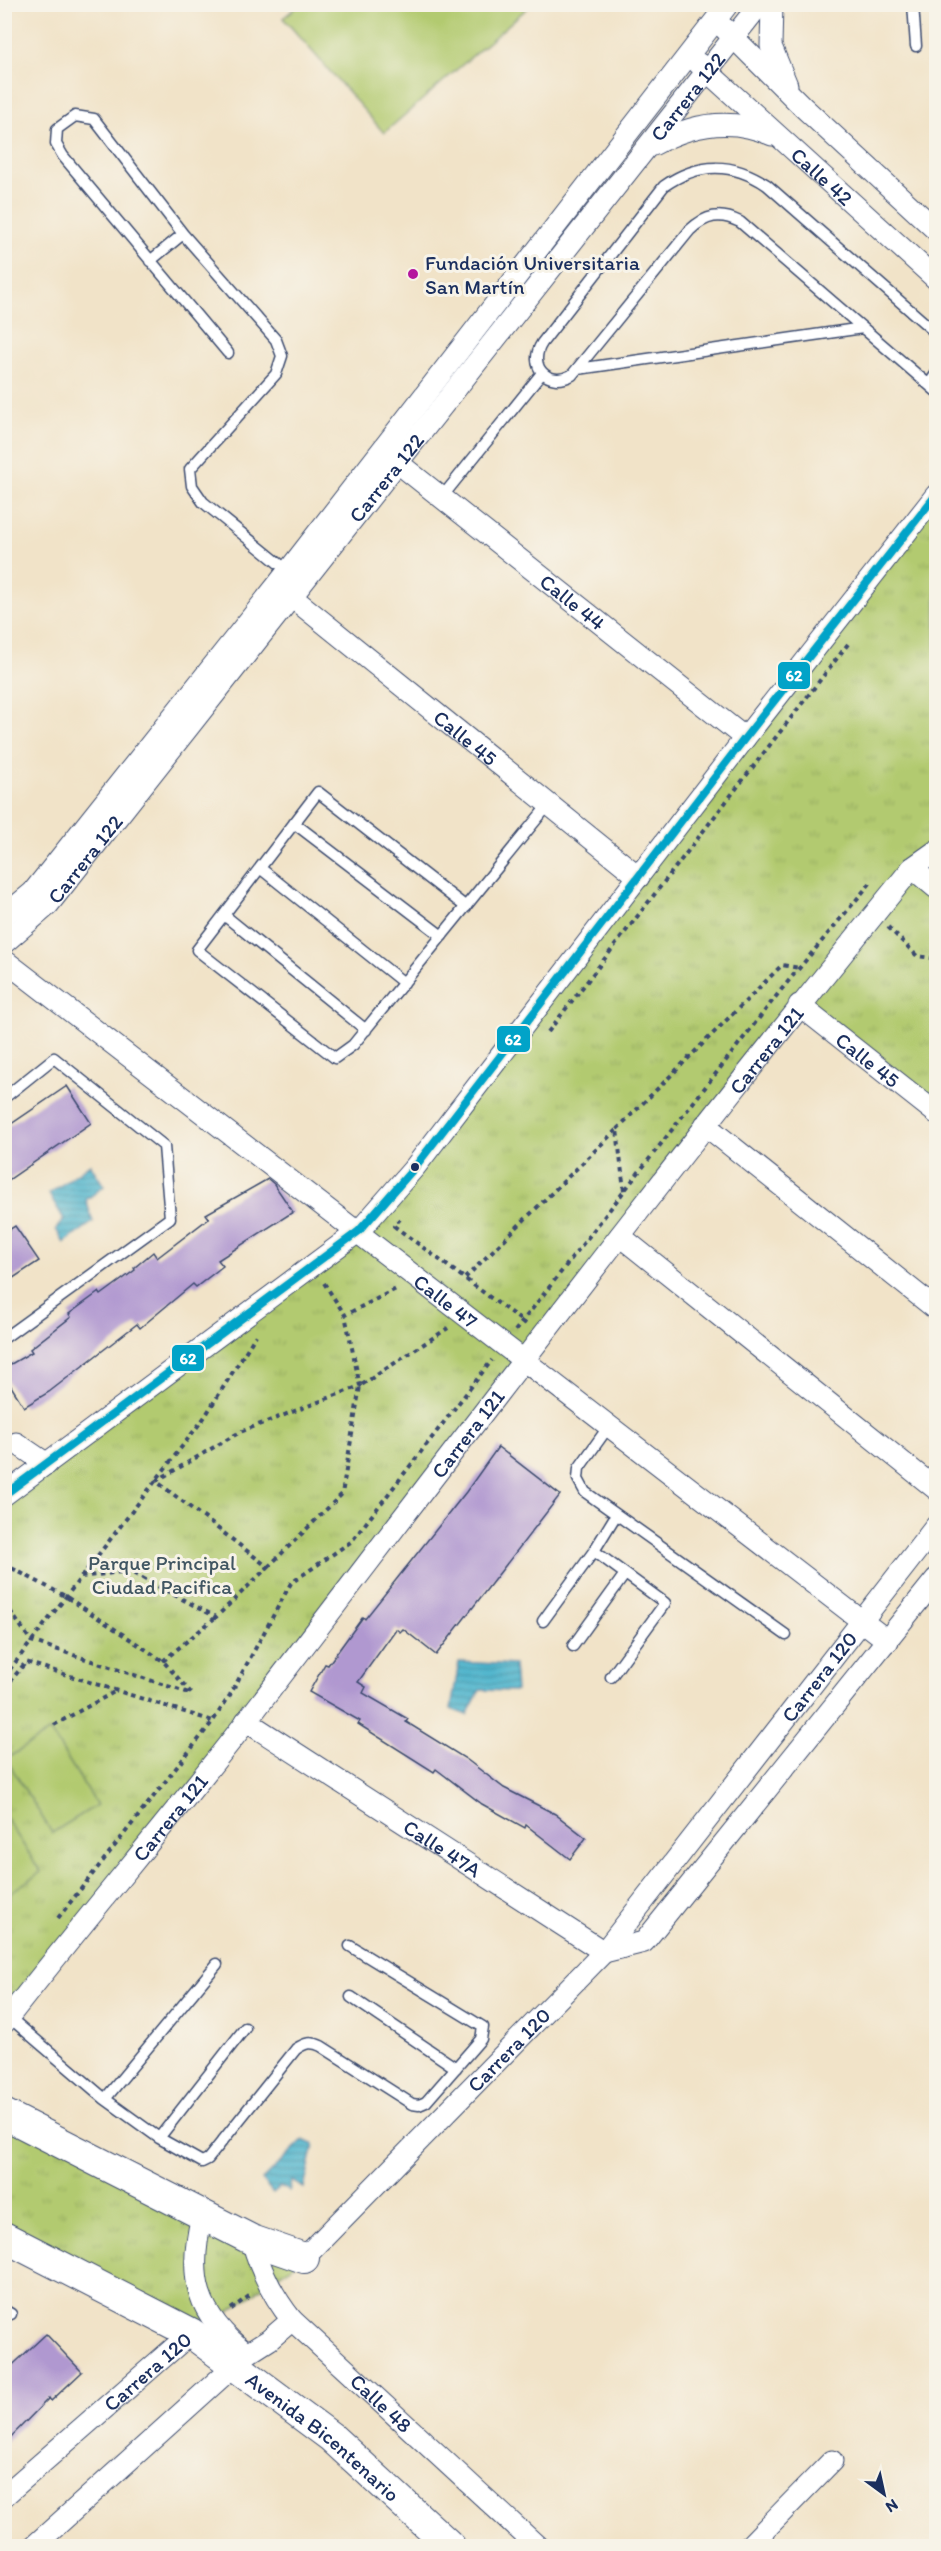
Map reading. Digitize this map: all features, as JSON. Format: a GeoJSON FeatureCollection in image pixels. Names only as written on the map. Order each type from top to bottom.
{"type":"FeatureCollection","features":[{"type":"Feature","properties":{"kind":"main road"},"geometry":{"type":"LineString","coordinates":[[4,2114],[252,2240],[304,2258]]}},
{"type":"Feature","properties":{"kind":"main road"},"geometry":{"type":"LineString","coordinates":[[4,2237],[202,2327]]}},
{"type":"Feature","properties":{"kind":"main road","name":"Avenida Bicentenario"},"geometry":{"type":"LineString","coordinates":[[202,2327],[331,2437],[450,2547]]}},
{"type":"Feature","properties":{"kind":"street","name":"Carrera 122"},"geometry":{"type":"LineString","coordinates":[[4,943],[48,905],[293,598],[760,4]]}},
{"type":"Feature","properties":{"kind":"street"},"geometry":{"type":"LineString","coordinates":[[772,4],[771,46],[782,79],[803,107]]}},
{"type":"Feature","properties":{"kind":"street","name":"Carrera 122"},"geometry":{"type":"LineString","coordinates":[[4,916],[33,892],[288,571],[722,12]]}},
{"type":"Feature","properties":{"kind":"street"},"geometry":{"type":"LineString","coordinates":[[722,12],[734,38],[803,107],[936,230]]}},
{"type":"Feature","properties":{"kind":"street","name":"Calle 42"},"geometry":{"type":"LineString","coordinates":[[689,54],[936,279]]}},
{"type":"Feature","properties":{"kind":"street"},"geometry":{"type":"LineString","coordinates":[[645,150],[671,135],[699,126],[728,123],[758,129],[784,141]]}},
{"type":"Feature","properties":{"kind":"street","name":"Calle 44"},"geometry":{"type":"LineString","coordinates":[[381,450],[745,738]]}},
{"type":"Feature","properties":{"kind":"street"},"geometry":{"type":"LineString","coordinates":[[4,1495],[359,1232],[415,1167],[745,738],[936,495]]}},
{"type":"Feature","properties":{"kind":"street","name":"Calle 45"},"geometry":{"type":"LineString","coordinates":[[293,598],[639,877]]}},
{"type":"Feature","properties":{"kind":"street","name":"Carrera 121"},"geometry":{"type":"LineString","coordinates":[[7,2020],[246,1721],[523,1359],[799,1005],[912,868],[936,851]]}},
{"type":"Feature","properties":{"kind":"street"},"geometry":{"type":"LineString","coordinates":[[912,868],[936,888]]}},
{"type":"Feature","properties":{"kind":"street","name":"Calle 47"},"geometry":{"type":"LineString","coordinates":[[4,960],[888,1641]]}},
{"type":"Feature","properties":{"kind":"street","name":"Calle 45"},"geometry":{"type":"LineString","coordinates":[[799,1005],[936,1113]]}},
{"type":"Feature","properties":{"kind":"street"},"geometry":{"type":"LineString","coordinates":[[705,1125],[936,1309]]}},
{"type":"Feature","properties":{"kind":"street"},"geometry":{"type":"LineString","coordinates":[[620,1236],[936,1490]]}},
{"type":"Feature","properties":{"kind":"street"},"geometry":{"type":"LineString","coordinates":[[10,1439],[47,1464]]}},
{"type":"Feature","properties":{"kind":"street","name":"Carrera 120"},"geometry":{"type":"LineString","coordinates":[[304,2258],[604,1952],[936,1526]]}},
{"type":"Feature","properties":{"kind":"street","name":"Carrera 120"},"geometry":{"type":"LineString","coordinates":[[604,1952],[644,1942],[936,1579]]}},
{"type":"Feature","properties":{"kind":"street","name":"Calle 47A"},"geometry":{"type":"LineString","coordinates":[[246,1721],[604,1952]]}},
{"type":"Feature","properties":{"kind":"street"},"geometry":{"type":"LineString","coordinates":[[202,2216],[194,2250],[202,2327]]}},
{"type":"Feature","properties":{"kind":"street","name":"Calle 48"},"geometry":{"type":"LineString","coordinates":[[252,2240],[259,2267],[275,2298],[292,2320],[537,2547]]}},
{"type":"Feature","properties":{"kind":"street"},"geometry":{"type":"LineString","coordinates":[[34,2547],[240,2359],[269,2340],[292,2320]]}},
{"type":"Feature","properties":{"kind":"street","name":"Carrera 120"},"geometry":{"type":"LineString","coordinates":[[4,2496],[202,2327]]}},
{"type":"Feature","properties":{"kind":"street"},"geometry":{"type":"LineString","coordinates":[[749,2547],[832,2462]]}},
{"type":"Feature","properties":{"kind":"lane"},"geometry":{"type":"LineString","coordinates":[[913,4],[916,46]]}},
{"type":"Feature","properties":{"kind":"lane"},"geometry":{"type":"LineString","coordinates":[[228,353],[63,156],[56,144],[57,129],[75,116],[94,119],[183,234],[276,340],[282,356],[276,374],[190,469],[192,486],[203,502],[288,571]]}},
{"type":"Feature","properties":{"kind":"lane"},"geometry":{"type":"LineString","coordinates":[[936,333],[767,185],[734,168],[716,166],[680,175],[664,186],[542,343],[536,355],[538,368],[542,373],[557,380],[572,375],[690,230],[700,220],[713,215],[728,216],[740,222],[933,387],[936,374]]}},
{"type":"Feature","properties":{"kind":"lane"},"geometry":{"type":"LineString","coordinates":[[150,261],[183,234]]}},
{"type":"Feature","properties":{"kind":"lane"},"geometry":{"type":"LineString","coordinates":[[578,369],[864,328]]}},
{"type":"Feature","properties":{"kind":"lane"},"geometry":{"type":"LineString","coordinates":[[442,497],[542,373]]}},
{"type":"Feature","properties":{"kind":"lane"},"geometry":{"type":"LineString","coordinates":[[466,906],[318,792],[197,950],[335,1058],[353,1045],[366,1030],[549,804]]}},
{"type":"Feature","properties":{"kind":"lane"},"geometry":{"type":"LineString","coordinates":[[294,823],[442,936]]}},
{"type":"Feature","properties":{"kind":"lane"},"geometry":{"type":"LineString","coordinates":[[260,868],[404,983]]}},
{"type":"Feature","properties":{"kind":"lane"},"geometry":{"type":"LineString","coordinates":[[224,915],[366,1030]]}},
{"type":"Feature","properties":{"kind":"lane"},"geometry":{"type":"LineString","coordinates":[[4,1098],[54,1058],[164,1146],[170,1218],[4,1338]]}},
{"type":"Feature","properties":{"kind":"lane"},"geometry":{"type":"LineString","coordinates":[[609,1426],[579,1468],[578,1479],[585,1492],[786,1635]]}},
{"type":"Feature","properties":{"kind":"lane"},"geometry":{"type":"LineString","coordinates":[[543,1621],[594,1551],[616,1515]]}},
{"type":"Feature","properties":{"kind":"lane"},"geometry":{"type":"LineString","coordinates":[[594,1551],[664,1603],[611,1677]]}},
{"type":"Feature","properties":{"kind":"lane"},"geometry":{"type":"LineString","coordinates":[[573,1646],[626,1574]]}},
{"type":"Feature","properties":{"kind":"lane"},"geometry":{"type":"LineString","coordinates":[[7,2020],[105,2099],[159,2138],[202,2162],[208,2159],[296,2049],[304,2044],[313,2042],[321,2046],[412,2104],[419,2105],[426,2102],[481,2039],[484,2033],[483,2027],[350,1946]]}},
{"type":"Feature","properties":{"kind":"lane"},"geometry":{"type":"LineString","coordinates":[[105,2099],[217,1964]]}},
{"type":"Feature","properties":{"kind":"lane"},"geometry":{"type":"LineString","coordinates":[[351,1997],[456,2068]]}},
{"type":"Feature","properties":{"kind":"lane"},"geometry":{"type":"LineString","coordinates":[[159,2138],[246,2028]]}},
{"type":"Feature","properties":{"kind":"path"},"geometry":{"type":"LineString","coordinates":[[541,1041],[854,637]]}},
{"type":"Feature","properties":{"kind":"path"},"geometry":{"type":"LineString","coordinates":[[55,1922],[213,1721],[230,1695],[291,1583],[352,1541],[799,968],[874,879]]}},
{"type":"Feature","properties":{"kind":"path"},"geometry":{"type":"LineString","coordinates":[[875,914],[917,956],[932,958],[936,962]]}},
{"type":"Feature","properties":{"kind":"path"},"geometry":{"type":"LineString","coordinates":[[465,1278],[782,965],[810,969]]}},
{"type":"Feature","properties":{"kind":"path"},"geometry":{"type":"LineString","coordinates":[[617,1129],[625,1199]]}},
{"type":"Feature","properties":{"kind":"path"},"geometry":{"type":"LineString","coordinates":[[402,1217],[394,1226],[531,1327]]}},
{"type":"Feature","properties":{"kind":"path"},"geometry":{"type":"LineString","coordinates":[[163,1661],[216,1617],[342,1494],[360,1386],[345,1315],[318,1274]]}},
{"type":"Feature","properties":{"kind":"path"},"geometry":{"type":"LineString","coordinates":[[345,1315],[406,1284]]}},
{"type":"Feature","properties":{"kind":"path"},"geometry":{"type":"LineString","coordinates":[[156,1480],[240,1432],[360,1386],[456,1323]]}},
{"type":"Feature","properties":{"kind":"path"},"geometry":{"type":"LineString","coordinates":[[4,1677],[204,1418],[259,1330]]}},
{"type":"Feature","properties":{"kind":"path"},"geometry":{"type":"LineString","coordinates":[[156,1480],[268,1567]]}},
{"type":"Feature","properties":{"kind":"path"},"geometry":{"type":"LineString","coordinates":[[4,1563],[65,1596],[163,1661],[192,1694],[32,1641],[4,1602]]}},
{"type":"Feature","properties":{"kind":"path"},"geometry":{"type":"LineString","coordinates":[[81,1577],[129,1571],[216,1617]]}},
{"type":"Feature","properties":{"kind":"path"},"geometry":{"type":"LineString","coordinates":[[4,1689],[26,1662],[213,1721]]}},
{"type":"Feature","properties":{"kind":"path"},"geometry":{"type":"LineString","coordinates":[[54,1725],[116,1690]]}},
{"type":"Feature","properties":{"kind":"path","name":"Carrera 120"},"geometry":{"type":"LineString","coordinates":[[202,2327],[267,2283]]}},
{"type":"Feature","properties":{"kind":"green space"},"geometry":{"type":"Polygon","coordinates":[[[299,5],[531,5],[384,133],[283,18],[299,5]]]}},
{"type":"Feature","properties":{"kind":"green space","name":"Parque Principal Ciudad Pacifica"},"geometry":{"type":"Polygon","coordinates":[[[936,495],[936,851],[913,868],[936,888],[936,1113],[800,1006],[5,2023],[5,1495],[359,1231],[936,495]]]}},
{"type":"Feature","properties":{"kind":"green space"},"geometry":{"type":"Polygon","coordinates":[[[50,1731],[97,1805],[52,1833],[6,1759],[50,1731]]]}},
{"type":"Feature","properties":{"kind":"green space"},"geometry":{"type":"Polygon","coordinates":[[[4,1815],[41,1872],[5,1896],[4,1895],[4,1815]]]}},
{"type":"Feature","properties":{"kind":"green space"},"geometry":{"type":"Polygon","coordinates":[[[4,2114],[304,2258],[214,2322],[191,2333],[5,2237],[4,2114]]]}},
{"type":"Feature","properties":{"kind":"water"},"geometry":{"type":"Polygon","coordinates":[[[90,1164],[104,1186],[86,1200],[93,1222],[64,1243],[56,1229],[64,1219],[49,1194],[90,1164]]]}},
{"type":"Feature","properties":{"kind":"water"},"geometry":{"type":"Polygon","coordinates":[[[459,1662],[514,1665],[516,1691],[480,1690],[467,1715],[451,1709],[459,1662]]]}},
{"type":"Feature","properties":{"kind":"water"},"geometry":{"type":"Polygon","coordinates":[[[303,2140],[314,2145],[304,2188],[292,2181],[289,2191],[280,2187],[273,2193],[262,2180],[303,2140]]]}},
{"type":"Feature","properties":{"kind":"building"},"geometry":{"type":"Polygon","coordinates":[[[67,1086],[91,1123],[4,1183],[4,1129],[67,1086]]]}},
{"type":"Feature","properties":{"kind":"building"},"geometry":{"type":"Polygon","coordinates":[[[268,1179],[293,1212],[218,1260],[223,1266],[196,1287],[193,1284],[140,1328],[137,1324],[49,1392],[24,1407],[4,1375],[4,1368],[32,1352],[30,1349],[71,1317],[69,1314],[99,1292],[101,1295],[135,1270],[134,1268],[153,1252],[157,1258],[209,1218],[206,1214],[268,1179]]]}},
{"type":"Feature","properties":{"kind":"building"},"geometry":{"type":"Polygon","coordinates":[[[15,1226],[39,1261],[4,1284],[4,1233],[15,1226]]]}},
{"type":"Feature","properties":{"kind":"building"},"geometry":{"type":"Polygon","coordinates":[[[498,1447],[560,1495],[436,1655],[403,1629],[400,1632],[396,1629],[358,1682],[366,1687],[363,1693],[408,1719],[406,1722],[466,1759],[504,1788],[555,1814],[586,1838],[570,1859],[526,1825],[525,1828],[482,1804],[436,1769],[434,1772],[358,1724],[360,1721],[309,1692],[325,1664],[328,1665],[363,1617],[365,1619],[466,1492],[498,1447]]]}},
{"type":"Feature","properties":{"kind":"building"},"geometry":{"type":"Polygon","coordinates":[[[46,2334],[82,2372],[51,2401],[49,2398],[4,2444],[4,2373],[46,2334]]]}},
{"type":"Feature","properties":{"kind":"transit line","name":"62"},"geometry":{"type":"LineString","coordinates":[[4,1495],[359,1231],[415,1167],[745,738],[936,495]]}},
{"type":"Feature","properties":{"kind":"place","name":"Fundación Universitaria San Martín"},"geometry":{"type":"Point","coordinates":[413,274]}}]}
